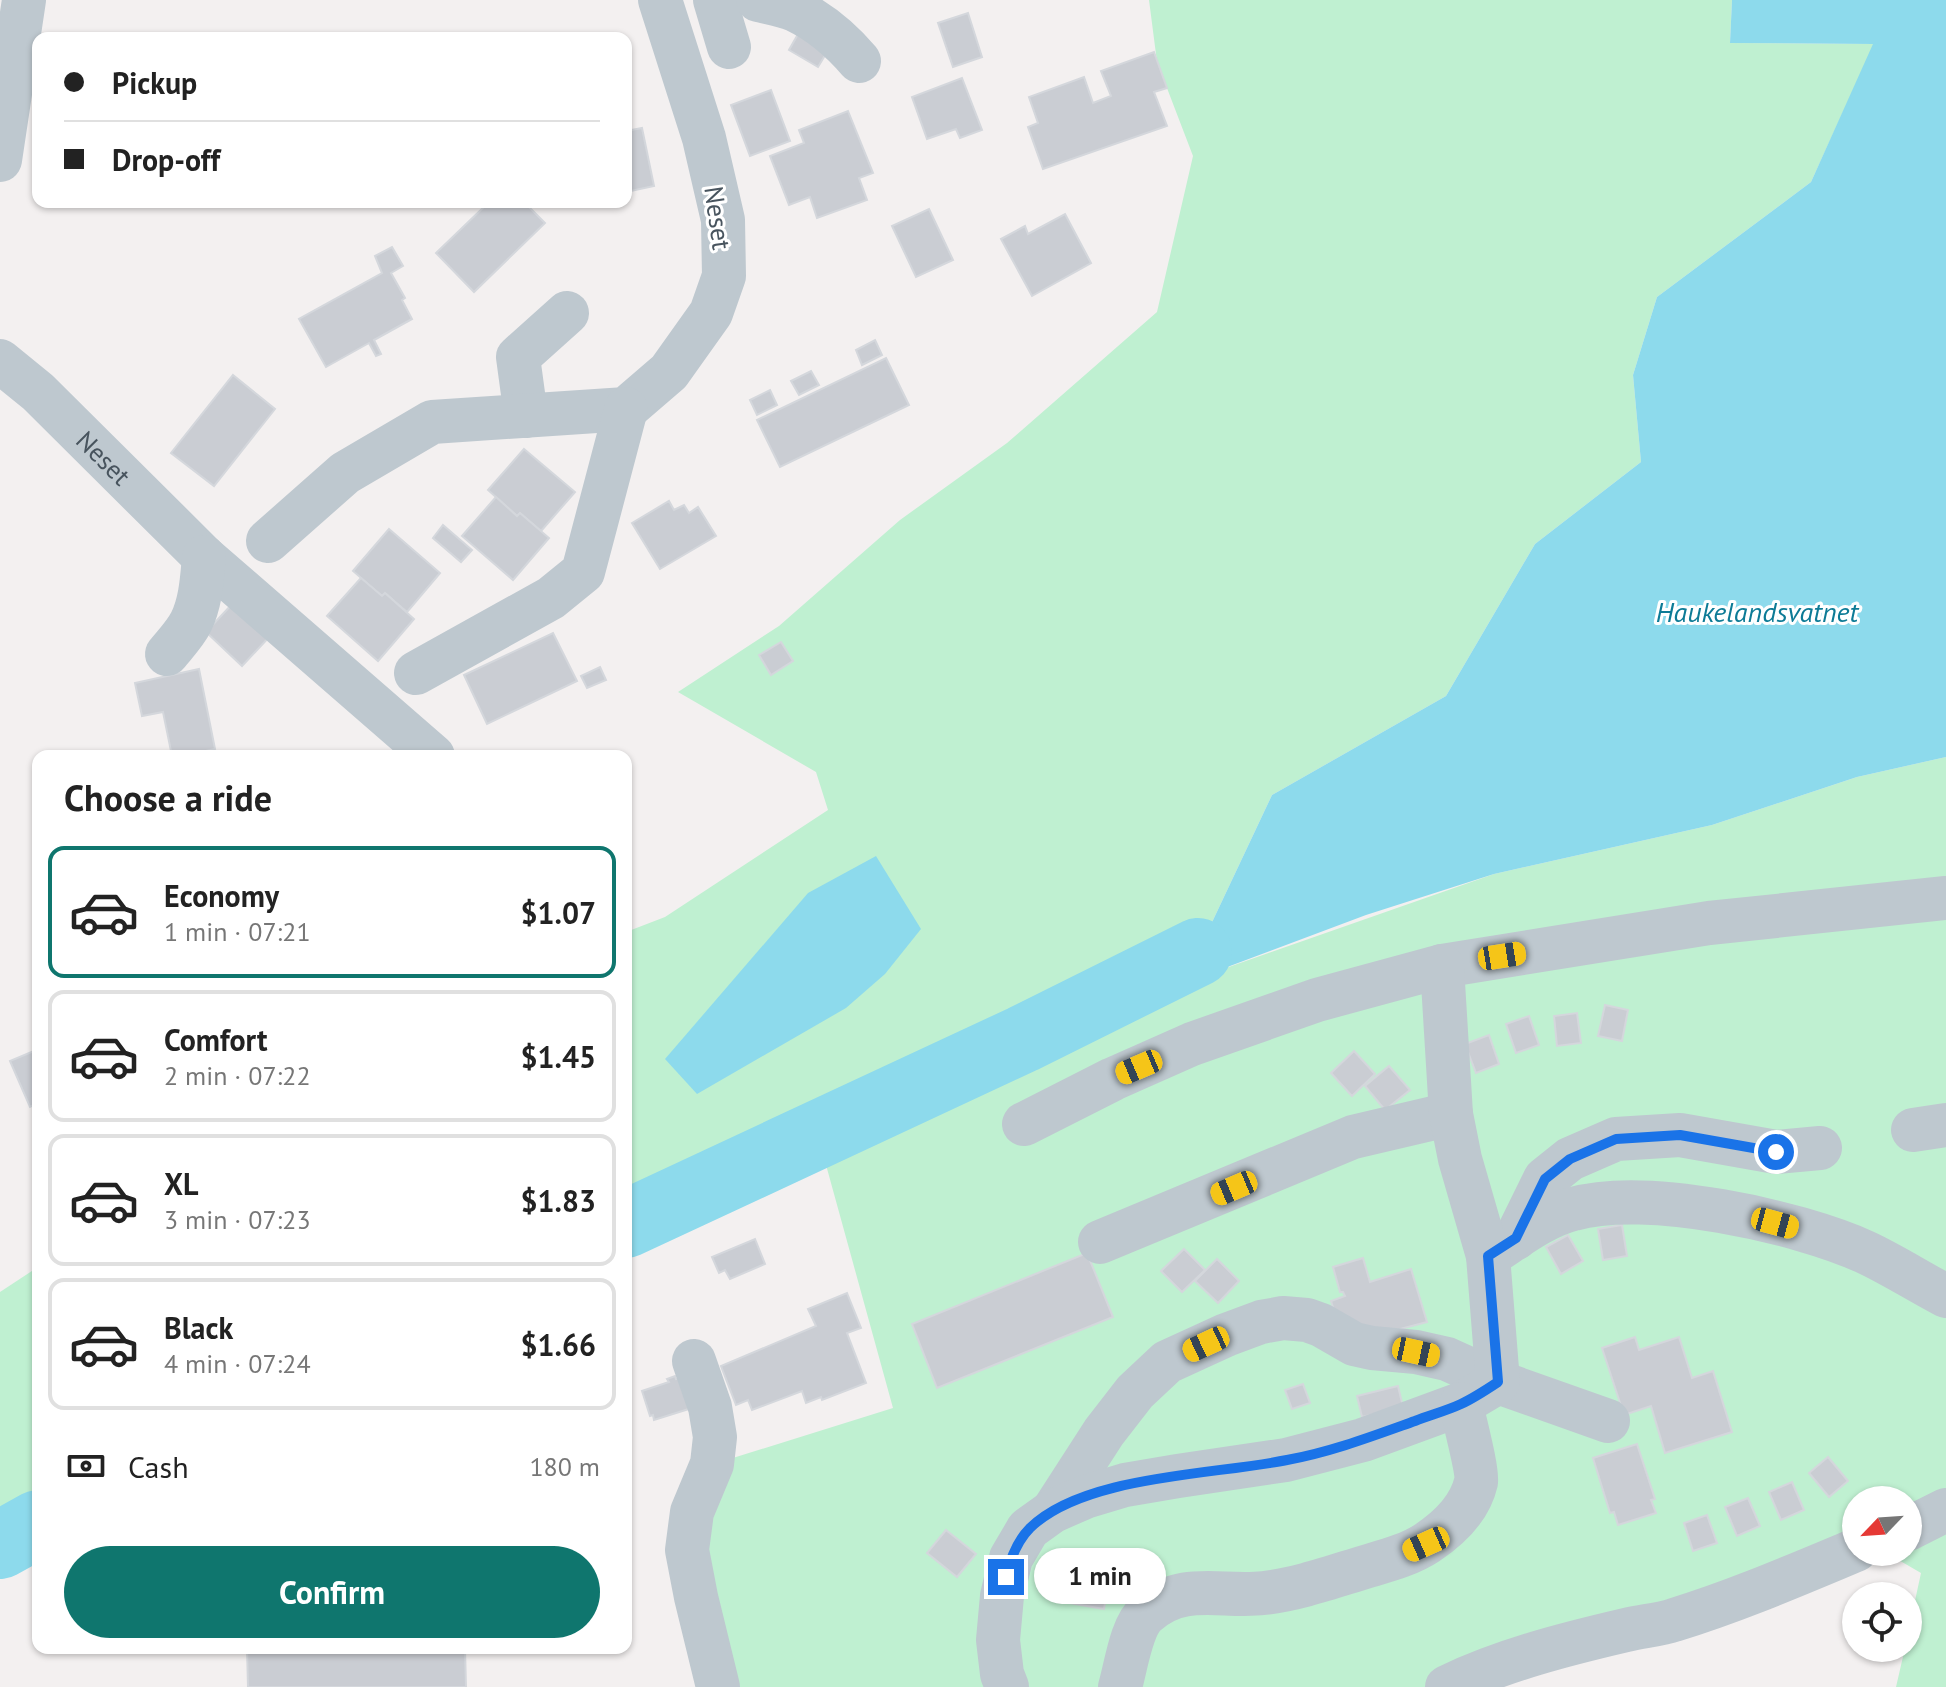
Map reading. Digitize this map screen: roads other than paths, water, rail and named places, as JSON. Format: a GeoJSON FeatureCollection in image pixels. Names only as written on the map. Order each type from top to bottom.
{"type":"FeatureCollection","features":[{"type":"Feature","properties":{"kind":"street"},"geometry":{"type":"LineString","coordinates":[[14,137],[24,0]]}},
{"type":"Feature","properties":{"kind":"street","name":"Neset"},"geometry":{"type":"LineString","coordinates":[[626,409],[669,372],[711,313],[724,276],[723,220],[704,138],[660,0]]}},
{"type":"Feature","properties":{"kind":"street"},"geometry":{"type":"LineString","coordinates":[[715,0],[729,47]]}},
{"type":"Feature","properties":{"kind":"street"},"geometry":{"type":"LineString","coordinates":[[758,0],[793,9],[824,27],[859,61]]}},
{"type":"Feature","properties":{"kind":"street"},"geometry":{"type":"LineString","coordinates":[[526,416],[518,357],[567,313]]}},
{"type":"Feature","properties":{"kind":"street","name":"Neset"},"geometry":{"type":"LineString","coordinates":[[0,361],[38,392],[204,557],[426,750]]}},
{"type":"Feature","properties":{"kind":"street"},"geometry":{"type":"LineString","coordinates":[[268,541],[345,473],[432,422],[626,409],[583,572],[551,598],[416,673]]}},
{"type":"Feature","properties":{"kind":"street"},"geometry":{"type":"LineString","coordinates":[[167,654],[193,618],[200,594],[204,557]]}},
{"type":"Feature","properties":{"kind":"street"},"geometry":{"type":"LineString","coordinates":[[1024,1124],[1192,1044],[1317,1000],[1442,966],[1709,923],[1946,898]]}},
{"type":"Feature","properties":{"kind":"street"},"geometry":{"type":"LineString","coordinates":[[1442,966],[1451,1114],[1460,1159],[1502,1247]]}},
{"type":"Feature","properties":{"kind":"street"},"geometry":{"type":"LineString","coordinates":[[1100,1242],[1353,1137],[1451,1114]]}},
{"type":"Feature","properties":{"kind":"street"},"geometry":{"type":"LineString","coordinates":[[1120,1687],[1143,1615],[1163,1601],[1194,1592],[1263,1593],[1315,1583],[1396,1557],[1426,1544],[1450,1526],[1466,1505],[1476,1480],[1480,1393],[1502,1247],[1545,1179],[1570,1159],[1616,1139],[1680,1135],[1776,1152],[1820,1148]]}},
{"type":"Feature","properties":{"kind":"street"},"geometry":{"type":"LineString","coordinates":[[1502,1247],[1552,1216],[1574,1208],[1612,1202],[1698,1208],[1754,1218],[1818,1235],[1865,1252],[1946,1296]]}},
{"type":"Feature","properties":{"kind":"street"},"geometry":{"type":"LineString","coordinates":[[1053,1511],[1104,1432],[1135,1392],[1167,1362],[1226,1335],[1261,1322],[1283,1318],[1321,1325],[1354,1344],[1447,1359],[1480,1393],[1608,1421]]}},
{"type":"Feature","properties":{"kind":"street"},"geometry":{"type":"LineString","coordinates":[[694,1361],[710,1407],[715,1437],[712,1464],[692,1512],[687,1550],[718,1687]]}},
{"type":"Feature","properties":{"kind":"street"},"geometry":{"type":"LineString","coordinates":[[1007,1687],[1002,1674],[998,1640],[1002,1596],[1011,1558],[1028,1529],[1053,1511],[1125,1485],[1286,1460],[1363,1440],[1480,1393]]}},
{"type":"Feature","properties":{"kind":"street"},"geometry":{"type":"LineString","coordinates":[[1922,1522],[1946,1510]]}},
{"type":"Feature","properties":{"kind":"street"},"geometry":{"type":"LineString","coordinates":[[1447,1687],[1481,1671],[1628,1623],[1673,1620],[1842,1556]]}},
{"type":"Feature","properties":{"kind":"water","name":"Haukelandsvatnet"},"geometry":{"type":"Polygon","coordinates":[[[1732,0],[1946,0],[1946,757],[1857,777],[1712,825],[1494,874],[1366,915],[1206,975],[1198,952],[1272,795],[1446,696],[1535,544],[1641,462],[1633,375],[1657,297],[1811,182],[1873,44],[1730,43],[1732,0]]]}},
{"type":"Feature","properties":{"kind":"water"},"geometry":{"type":"Polygon","coordinates":[[[876,856],[921,929],[885,974],[846,1008],[697,1094],[665,1059],[808,893],[876,856]]]}},
{"type":"Feature","properties":{"kind":"waterway"},"geometry":{"type":"LineString","coordinates":[[632,1221],[1023,1039],[1198,952]]}},
{"type":"Feature","properties":{"kind":"waterway"},"geometry":{"type":"LineString","coordinates":[[0,1545],[32,1527]]}}]}
